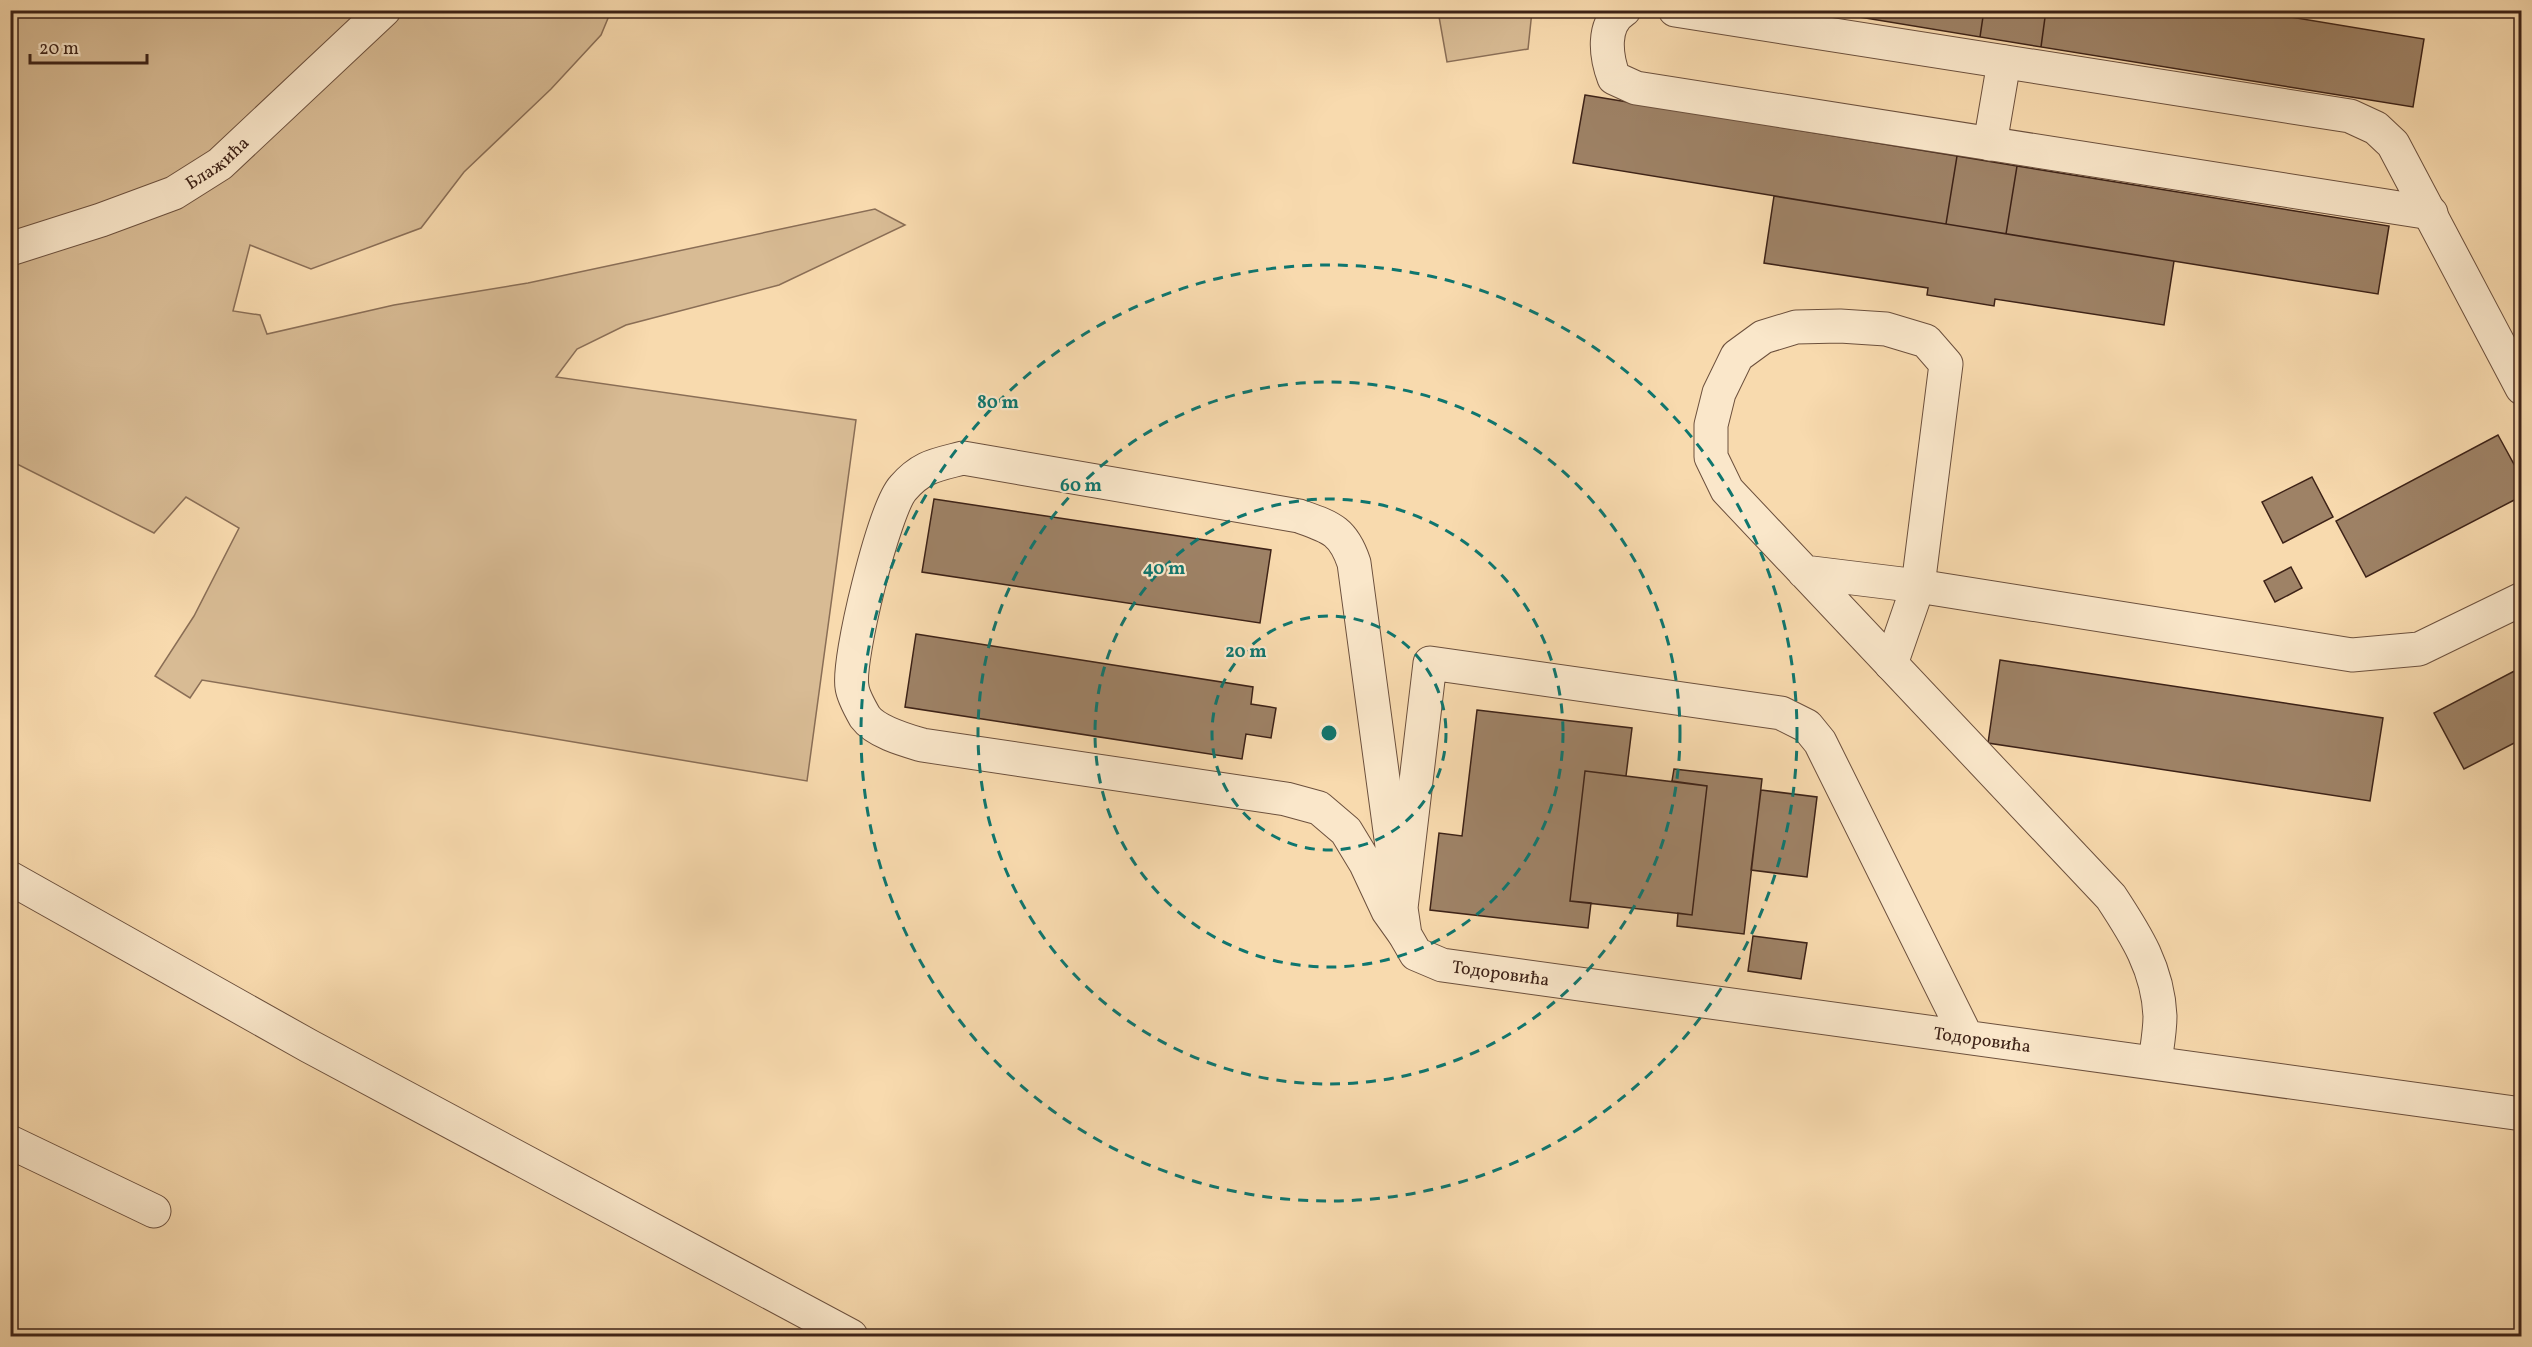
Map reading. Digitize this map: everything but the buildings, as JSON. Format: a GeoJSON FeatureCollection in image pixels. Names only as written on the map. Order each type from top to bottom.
{"type":"FeatureCollection","features":[{"type":"Feature","properties":{"kind":"street","name":"Блажића"},"geometry":{"type":"LineString","coordinates":[[10,249],[101,220],[174,193],[211,170],[229,156],[384,10]]}},
{"type":"Feature","properties":{"kind":"street"},"geometry":{"type":"LineString","coordinates":[[1624,10],[1616,15],[1610,28],[1608,61],[1614,78],[1636,88],[2431,213]]}},
{"type":"Feature","properties":{"kind":"street"},"geometry":{"type":"LineString","coordinates":[[1675,10],[2349,116],[2376,128],[2393,144],[2522,388]]}},
{"type":"Feature","properties":{"kind":"street"},"geometry":{"type":"LineString","coordinates":[[1990,144],[2004,62]]}},
{"type":"Feature","properties":{"kind":"street"},"geometry":{"type":"LineString","coordinates":[[1891,664],[1918,586],[1946,364],[1926,341],[1886,329],[1840,326],[1796,327],[1763,337],[1737,356],[1719,393],[1711,425],[1711,457],[1727,490],[2117,906],[2154,971],[2160,1016],[2155,1062]]}},
{"type":"Feature","properties":{"kind":"street","name":"Тодоровића"},"geometry":{"type":"LineString","coordinates":[[1403,921],[1388,911],[1366,864],[1346,831],[1319,808],[1287,799],[922,745],[893,736],[866,718],[852,688],[855,649],[885,525],[901,489],[926,467],[963,458],[1299,516],[1326,526],[1347,542],[1353,563],[1403,921],[1416,954],[1442,965],[2522,1114]]}},
{"type":"Feature","properties":{"kind":"street"},"geometry":{"type":"LineString","coordinates":[[1804,572],[1918,586],[2352,655],[2419,649],[2522,599]]}},
{"type":"Feature","properties":{"kind":"street"},"geometry":{"type":"LineString","coordinates":[[1403,921],[1430,663],[1781,713],[1807,726],[1820,742],[1966,1036]]}},
{"type":"Feature","properties":{"kind":"street"},"geometry":{"type":"LineString","coordinates":[[10,878],[309,1046],[851,1336]]}},
{"type":"Feature","properties":{"kind":"street"},"geometry":{"type":"LineString","coordinates":[[10,1142],[154,1211]]}},
{"type":"Feature","properties":{"kind":"shaded area"},"geometry":{"type":"Polygon","coordinates":[[[10,11],[611,11],[601,35],[551,89],[464,172],[421,228],[311,269],[250,245],[233,311],[260,315],[267,334],[394,305],[528,283],[875,209],[905,225],[779,285],[626,325],[577,349],[556,377],[856,420],[807,781],[202,680],[190,698],[155,676],[194,616],[239,528],[186,497],[154,533],[11,461],[10,11]]]}},
{"type":"Feature","properties":{"kind":"shaded area"},"geometry":{"type":"Polygon","coordinates":[[[1438,11],[1532,11],[1528,49],[1447,62],[1438,11]]]}}]}
